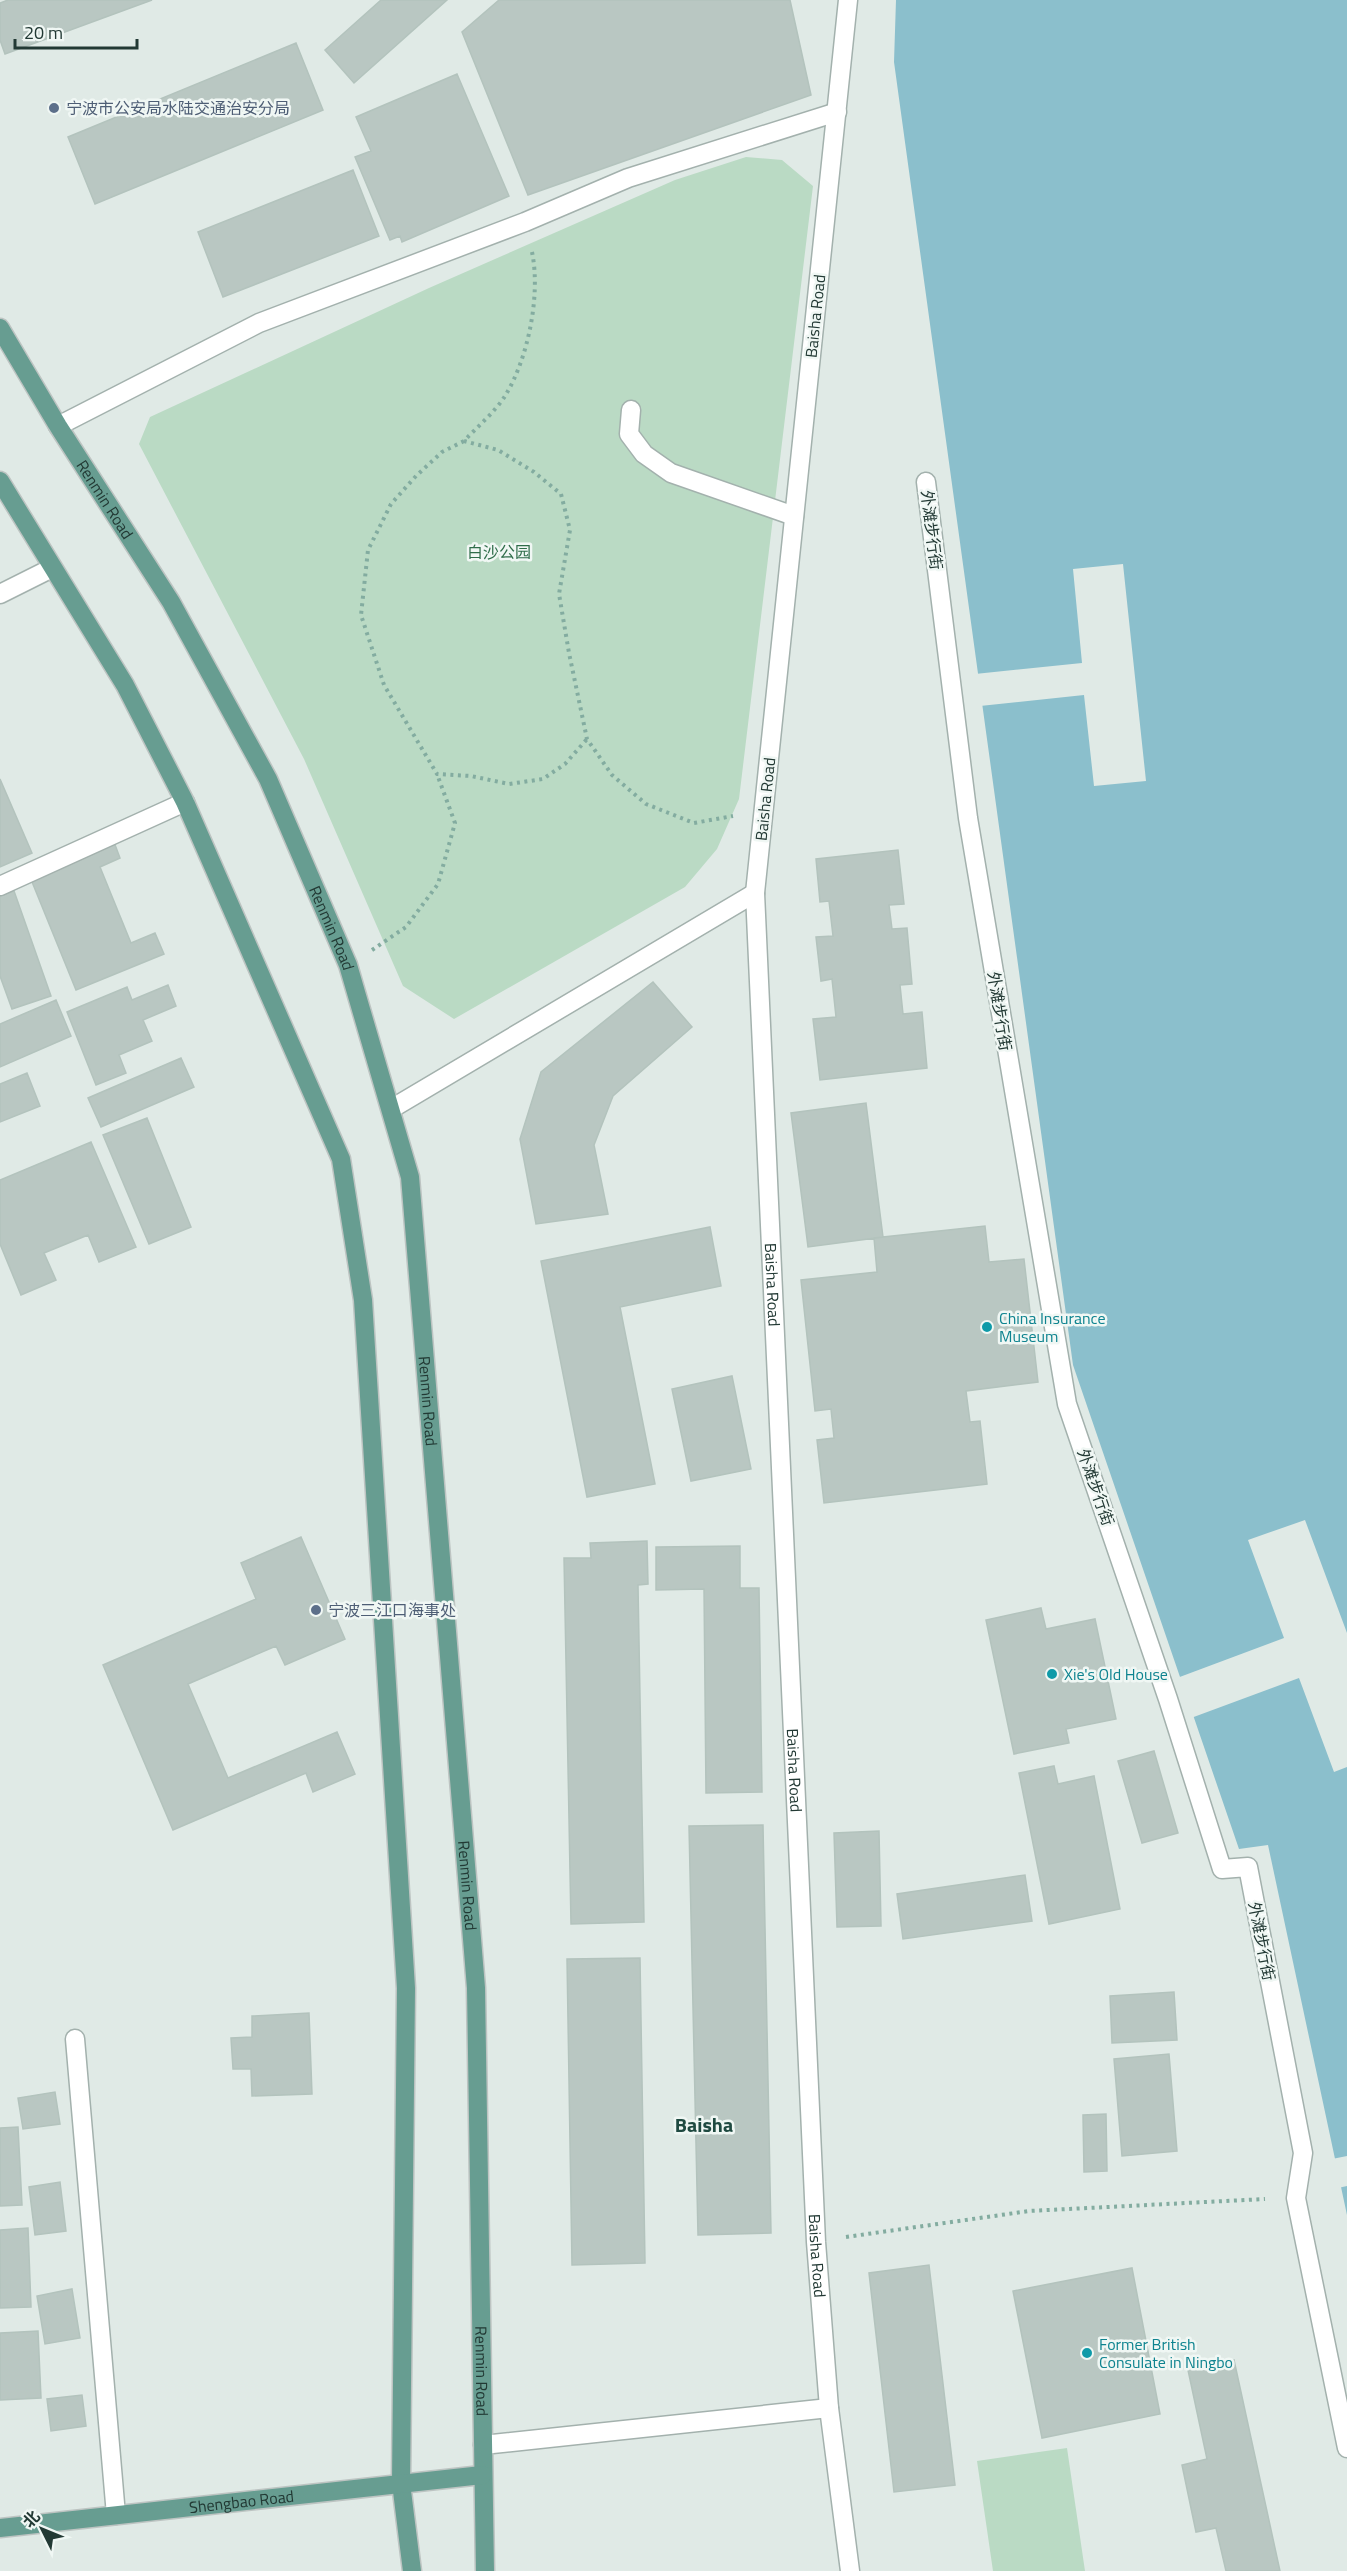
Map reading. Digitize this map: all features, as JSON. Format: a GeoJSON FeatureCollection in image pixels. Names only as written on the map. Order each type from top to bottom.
{"type":"FeatureCollection","features":[{"type":"Feature","properties":{"kind":"main road","name":"Renmin Road"},"geometry":{"type":"LineString","coordinates":[[0,328],[58,426],[171,602],[268,779],[348,965],[411,1177],[476,1988],[485,2571]]}},
{"type":"Feature","properties":{"kind":"main road"},"geometry":{"type":"LineString","coordinates":[[0,481],[125,685],[185,802],[341,1159],[363,1300],[406,1988],[401,2483],[412,2571]]}},
{"type":"Feature","properties":{"kind":"main road","name":"Shengbao Road"},"geometry":{"type":"LineString","coordinates":[[0,2528],[482,2475]]}},
{"type":"Feature","properties":{"kind":"street","name":"Baisha Road"},"geometry":{"type":"LineString","coordinates":[[848,0],[755,893],[816,2242],[829,2409],[850,2571]]}},
{"type":"Feature","properties":{"kind":"street"},"geometry":{"type":"LineString","coordinates":[[58,426],[259,323],[525,222],[628,178],[837,112]]}},
{"type":"Feature","properties":{"kind":"street"},"geometry":{"type":"LineString","coordinates":[[631,410],[629,434],[644,454],[671,473],[794,516]]}},
{"type":"Feature","properties":{"kind":"street","name":"外滩步行街"},"geometry":{"type":"LineString","coordinates":[[926,482],[968,819],[1067,1404],[1168,1699],[1222,1869],[1248,1867],[1303,2152],[1296,2198],[1347,2448]]}},
{"type":"Feature","properties":{"kind":"street"},"geometry":{"type":"LineString","coordinates":[[0,594],[52,568]]}},
{"type":"Feature","properties":{"kind":"street"},"geometry":{"type":"LineString","coordinates":[[0,886],[185,802]]}},
{"type":"Feature","properties":{"kind":"street"},"geometry":{"type":"LineString","coordinates":[[391,1109],[755,893]]}},
{"type":"Feature","properties":{"kind":"street"},"geometry":{"type":"LineString","coordinates":[[75,2039],[116,2515]]}},
{"type":"Feature","properties":{"kind":"street"},"geometry":{"type":"LineString","coordinates":[[483,2445],[829,2409]]}},
{"type":"Feature","properties":{"kind":"path"},"geometry":{"type":"LineString","coordinates":[[348,965],[406,927],[438,884],[455,823],[437,774],[384,685],[362,615],[368,550],[391,504],[442,452],[464,441],[505,396],[526,347],[532,308],[535,266],[525,222]]}},
{"type":"Feature","properties":{"kind":"path"},"geometry":{"type":"LineString","coordinates":[[464,441],[498,450],[534,472],[561,494],[570,530],[559,594],[569,653],[587,739],[612,775],[646,804],[694,823],[764,810]]}},
{"type":"Feature","properties":{"kind":"path"},"geometry":{"type":"LineString","coordinates":[[437,774],[471,776],[509,784],[543,779],[565,764],[587,739]]}},
{"type":"Feature","properties":{"kind":"path"},"geometry":{"type":"LineString","coordinates":[[816,2242],[1029,2211],[1296,2198]]}},
{"type":"Feature","properties":{"kind":"green space","name":"白沙公园"},"geometry":{"type":"Polygon","coordinates":[[[746,157],[782,160],[813,186],[739,799],[717,849],[685,887],[454,1019],[403,986],[304,759],[139,444],[150,417],[429,288],[675,180],[746,157]]]}},
{"type":"Feature","properties":{"kind":"green space"},"geometry":{"type":"Polygon","coordinates":[[[1067,2448],[1085,2571],[993,2571],[977,2461],[1067,2448]]]}},
{"type":"Feature","properties":{"kind":"water"},"geometry":{"type":"Polygon","coordinates":[[[896,0],[1347,0],[1347,2215],[1268,1845],[1239,1849],[1073,1365],[894,62],[896,0]]]}},
{"type":"Feature","properties":{"kind":"pier"},"geometry":{"type":"Polygon","coordinates":[[[1123,564],[1146,781],[1094,786],[1084,695],[980,706],[975,674],[1082,663],[1073,569],[1123,564]]]}},
{"type":"Feature","properties":{"kind":"pier"},"geometry":{"type":"Polygon","coordinates":[[[1305,1520],[1347,1633],[1347,1767],[1334,1772],[1299,1678],[1191,1718],[1177,1678],[1284,1638],[1248,1540],[1305,1520]]]}},
{"type":"Feature","properties":{"kind":"pier"},"geometry":{"type":"Polygon","coordinates":[[[1347,2156],[1347,2186],[1338,2188],[1332,2159],[1347,2156]]]}},
{"type":"Feature","properties":{"kind":"building"},"geometry":{"type":"Polygon","coordinates":[[[8,0],[152,0],[5,54],[0,40],[0,3],[8,0]]]}},
{"type":"Feature","properties":{"kind":"building"},"geometry":{"type":"Polygon","coordinates":[[[381,0],[447,0],[354,83],[325,50],[381,0]]]}},
{"type":"Feature","properties":{"kind":"building"},"geometry":{"type":"Polygon","coordinates":[[[499,0],[790,0],[811,95],[528,195],[462,32],[499,0]]]}},
{"type":"Feature","properties":{"kind":"building"},"geometry":{"type":"Polygon","coordinates":[[[296,43],[323,110],[95,204],[68,137],[296,43]]]}},
{"type":"Feature","properties":{"kind":"building"},"geometry":{"type":"Polygon","coordinates":[[[457,74],[509,196],[402,242],[400,236],[390,240],[355,157],[371,151],[356,117],[457,74]]]}},
{"type":"Feature","properties":{"kind":"building"},"geometry":{"type":"Polygon","coordinates":[[[353,170],[379,236],[223,297],[198,232],[353,170]]]}},
{"type":"Feature","properties":{"kind":"building"},"geometry":{"type":"Polygon","coordinates":[[[0,779],[32,853],[0,867],[0,779]]]}},
{"type":"Feature","properties":{"kind":"building"},"geometry":{"type":"Polygon","coordinates":[[[114,842],[120,858],[100,867],[131,943],[155,933],[164,954],[76,990],[30,877],[114,842]]]}},
{"type":"Feature","properties":{"kind":"building"},"geometry":{"type":"Polygon","coordinates":[[[898,850],[904,904],[889,905],[892,929],[907,928],[912,984],[900,985],[903,1014],[922,1012],[927,1068],[820,1080],[813,1019],[836,1017],[832,979],[821,981],[816,937],[833,936],[829,901],[820,902],[816,859],[898,850]]]}},
{"type":"Feature","properties":{"kind":"building"},"geometry":{"type":"Polygon","coordinates":[[[14,891],[51,996],[12,1009],[0,976],[0,896],[14,891]]]}},
{"type":"Feature","properties":{"kind":"building"},"geometry":{"type":"Polygon","coordinates":[[[653,982],[692,1027],[613,1096],[594,1145],[608,1214],[536,1224],[520,1139],[541,1072],[653,982]]]}},
{"type":"Feature","properties":{"kind":"building"},"geometry":{"type":"Polygon","coordinates":[[[168,985],[176,1006],[143,1020],[152,1041],[119,1055],[126,1073],[96,1085],[67,1012],[127,987],[132,1000],[168,985]]]}},
{"type":"Feature","properties":{"kind":"building"},"geometry":{"type":"Polygon","coordinates":[[[56,1000],[71,1036],[0,1067],[0,1024],[56,1000]]]}},
{"type":"Feature","properties":{"kind":"building"},"geometry":{"type":"Polygon","coordinates":[[[181,1058],[194,1087],[101,1127],[88,1098],[181,1058]]]}},
{"type":"Feature","properties":{"kind":"building"},"geometry":{"type":"Polygon","coordinates":[[[27,1073],[40,1106],[0,1122],[0,1084],[27,1073]]]}},
{"type":"Feature","properties":{"kind":"building"},"geometry":{"type":"Polygon","coordinates":[[[866,1103],[883,1237],[808,1247],[791,1113],[866,1103]]]}},
{"type":"Feature","properties":{"kind":"building"},"geometry":{"type":"Polygon","coordinates":[[[147,1118],[191,1227],[149,1244],[103,1135],[147,1118]]]}},
{"type":"Feature","properties":{"kind":"building"},"geometry":{"type":"Polygon","coordinates":[[[91,1142],[136,1247],[99,1262],[88,1235],[44,1253],[56,1280],[21,1295],[0,1244],[0,1180],[91,1142]]]}},
{"type":"Feature","properties":{"kind":"building"},"geometry":{"type":"Polygon","coordinates":[[[985,1226],[989,1262],[1024,1259],[1038,1382],[966,1391],[970,1422],[980,1421],[987,1484],[824,1503],[817,1440],[834,1438],[831,1409],[815,1411],[801,1280],[877,1272],[874,1238],[985,1226]]]}},
{"type":"Feature","properties":{"kind":"building"},"geometry":{"type":"Polygon","coordinates":[[[710,1227],[721,1286],[620,1307],[655,1484],[587,1497],[541,1261],[710,1227]]]}},
{"type":"Feature","properties":{"kind":"building"},"geometry":{"type":"Polygon","coordinates":[[[732,1376],[751,1469],[691,1481],[672,1389],[732,1376]]]}},
{"type":"Feature","properties":{"kind":"building"},"geometry":{"type":"Polygon","coordinates":[[[301,1537],[345,1639],[285,1665],[276,1646],[188,1684],[228,1778],[337,1732],[355,1774],[313,1792],[306,1773],[173,1830],[103,1665],[256,1599],[241,1563],[301,1537]]]}},
{"type":"Feature","properties":{"kind":"building"},"geometry":{"type":"Polygon","coordinates":[[[647,1541],[648,1584],[638,1585],[644,1922],[571,1924],[564,1558],[591,1558],[590,1543],[647,1541]]]}},
{"type":"Feature","properties":{"kind":"building"},"geometry":{"type":"Polygon","coordinates":[[[740,1546],[740,1588],[759,1588],[762,1792],[706,1793],[704,1589],[656,1590],[656,1547],[740,1546]]]}},
{"type":"Feature","properties":{"kind":"building","name":"Xie's Old House"},"geometry":{"type":"Polygon","coordinates":[[[1041,1608],[1046,1629],[1095,1619],[1116,1719],[1066,1729],[1069,1743],[1014,1754],[986,1620],[1041,1608]]]}},
{"type":"Feature","properties":{"kind":"building"},"geometry":{"type":"Polygon","coordinates":[[[1154,1751],[1178,1833],[1142,1843],[1118,1761],[1154,1751]]]}},
{"type":"Feature","properties":{"kind":"building"},"geometry":{"type":"Polygon","coordinates":[[[1054,1766],[1058,1784],[1094,1776],[1120,1909],[1049,1924],[1019,1773],[1054,1766]]]}},
{"type":"Feature","properties":{"kind":"building"},"geometry":{"type":"Polygon","coordinates":[[[763,1825],[771,2233],[698,2235],[689,1826],[763,1825]]]}},
{"type":"Feature","properties":{"kind":"building"},"geometry":{"type":"Polygon","coordinates":[[[879,1831],[881,1926],[837,1927],[834,1833],[879,1831]]]}},
{"type":"Feature","properties":{"kind":"building"},"geometry":{"type":"Polygon","coordinates":[[[1025,1875],[1032,1921],[903,1939],[897,1894],[1025,1875]]]}},
{"type":"Feature","properties":{"kind":"building"},"geometry":{"type":"Polygon","coordinates":[[[640,1958],[645,2263],[572,2265],[567,1959],[640,1958]]]}},
{"type":"Feature","properties":{"kind":"building"},"geometry":{"type":"Polygon","coordinates":[[[1174,1992],[1177,2040],[1112,2043],[1110,1996],[1174,1992]]]}},
{"type":"Feature","properties":{"kind":"building"},"geometry":{"type":"Polygon","coordinates":[[[309,2013],[312,2094],[252,2096],[251,2069],[233,2069],[231,2038],[252,2037],[252,2016],[309,2013]]]}},
{"type":"Feature","properties":{"kind":"building"},"geometry":{"type":"Polygon","coordinates":[[[1169,2054],[1177,2151],[1122,2156],[1114,2059],[1169,2054]]]}},
{"type":"Feature","properties":{"kind":"building"},"geometry":{"type":"Polygon","coordinates":[[[55,2092],[60,2124],[23,2129],[18,2098],[55,2092]]]}},
{"type":"Feature","properties":{"kind":"building"},"geometry":{"type":"Polygon","coordinates":[[[1106,2114],[1107,2171],[1084,2172],[1083,2115],[1106,2114]]]}},
{"type":"Feature","properties":{"kind":"building"},"geometry":{"type":"Polygon","coordinates":[[[18,2127],[22,2205],[0,2206],[0,2128],[18,2127]]]}},
{"type":"Feature","properties":{"kind":"building"},"geometry":{"type":"Polygon","coordinates":[[[60,2182],[66,2231],[35,2235],[29,2187],[60,2182]]]}},
{"type":"Feature","properties":{"kind":"building"},"geometry":{"type":"Polygon","coordinates":[[[28,2228],[31,2307],[0,2308],[0,2230],[28,2228]]]}},
{"type":"Feature","properties":{"kind":"building"},"geometry":{"type":"Polygon","coordinates":[[[929,2265],[955,2485],[894,2492],[869,2273],[929,2265]]]}},
{"type":"Feature","properties":{"kind":"building","name":"Former British Consulate in Ningbo"},"geometry":{"type":"Polygon","coordinates":[[[1132,2268],[1160,2414],[1042,2438],[1013,2291],[1132,2268]]]}},
{"type":"Feature","properties":{"kind":"building"},"geometry":{"type":"Polygon","coordinates":[[[72,2289],[80,2338],[45,2344],[37,2296],[72,2289]]]}},
{"type":"Feature","properties":{"kind":"building"},"geometry":{"type":"Polygon","coordinates":[[[38,2331],[41,2398],[0,2400],[0,2333],[38,2331]]]}},
{"type":"Feature","properties":{"kind":"building"},"geometry":{"type":"Polygon","coordinates":[[[1234,2360],[1280,2571],[1226,2571],[1216,2528],[1196,2532],[1182,2465],[1207,2459],[1188,2370],[1234,2360]]]}},
{"type":"Feature","properties":{"kind":"building"},"geometry":{"type":"Polygon","coordinates":[[[82,2395],[86,2426],[51,2431],[47,2399],[82,2395]]]}},
{"type":"Feature","properties":{"kind":"place","name":"宁波市公安局水陆交通治安分局"},"geometry":{"type":"Point","coordinates":[54,108]}},
{"type":"Feature","properties":{"kind":"place","name":"China Insurance Museum"},"geometry":{"type":"Point","coordinates":[987,1327]}},
{"type":"Feature","properties":{"kind":"place","name":"宁波三江口海事处"},"geometry":{"type":"Point","coordinates":[316,1610]}},
{"type":"Feature","properties":{"kind":"place","name":"Xie's Old House"},"geometry":{"type":"Point","coordinates":[1052,1674]}},
{"type":"Feature","properties":{"kind":"place","name":"Former British Consulate in Ningbo"},"geometry":{"type":"Point","coordinates":[1087,2353]}},
{"type":"Feature","properties":{"kind":"district","name":"Baisha"},"geometry":{"type":"Point","coordinates":[704,2125]}}]}
